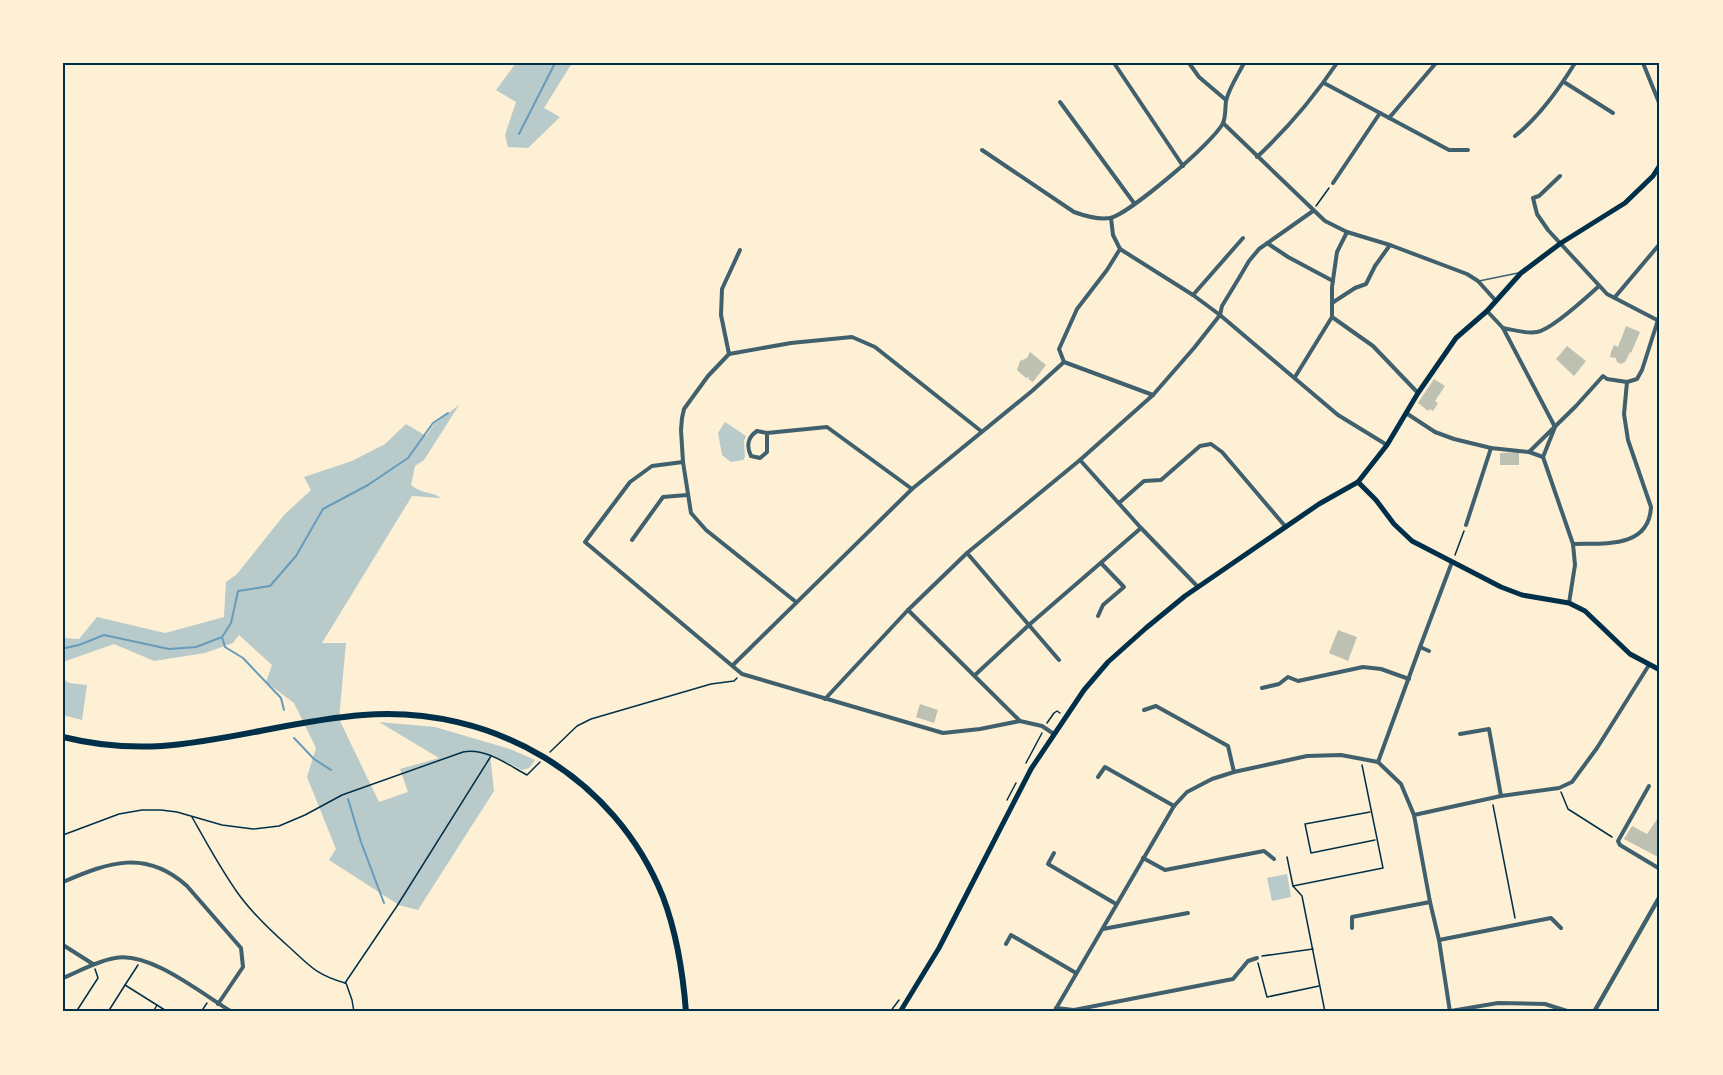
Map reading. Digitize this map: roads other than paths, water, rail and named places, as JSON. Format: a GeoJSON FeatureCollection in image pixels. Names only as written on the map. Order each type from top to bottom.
{"type":"FeatureCollection","features":[{"type":"Feature","properties":{"kind":"main road"},"geometry":{"type":"LineString","coordinates":[[900,1012],[939,948],[1023,784],[1084,690],[1108,662],[1198,587],[1285,526],[1358,482],[1387,445],[1405,413],[1456,338],[1496,302],[1521,273],[1561,243],[1625,203],[1653,176],[1660,165]]}},
{"type":"Feature","properties":{"kind":"main road"},"geometry":{"type":"LineString","coordinates":[[1358,482],[1376,500],[1394,524],[1412,541],[1498,586],[1522,595],[1569,603],[1586,611],[1630,654],[1660,670]]}},
{"type":"Feature","properties":{"kind":"main road"},"geometry":{"type":"LineString","coordinates":[[63,737],[102,744],[140,746],[187,743],[277,726],[362,715],[419,715],[460,722],[490,731],[553,762],[582,784],[607,808],[628,834],[650,869],[663,896],[681,965],[686,1012]]}},
{"type":"Feature","properties":{"kind":"street"},"geometry":{"type":"LineString","coordinates":[[1114,63],[1183,165]]}},
{"type":"Feature","properties":{"kind":"street"},"geometry":{"type":"LineString","coordinates":[[1189,63],[1199,77],[1226,100]]}},
{"type":"Feature","properties":{"kind":"street"},"geometry":{"type":"LineString","coordinates":[[982,150],[1074,212],[1090,218],[1111,218],[1134,203],[1196,154],[1223,123],[1226,100],[1244,63]]}},
{"type":"Feature","properties":{"kind":"street"},"geometry":{"type":"LineString","coordinates":[[1257,157],[1278,137],[1324,83],[1337,63]]}},
{"type":"Feature","properties":{"kind":"street"},"geometry":{"type":"LineString","coordinates":[[1389,118],[1436,63]]}},
{"type":"Feature","properties":{"kind":"street"},"geometry":{"type":"LineString","coordinates":[[1515,136],[1525,128],[1564,82],[1575,63]]}},
{"type":"Feature","properties":{"kind":"street"},"geometry":{"type":"LineString","coordinates":[[1643,63],[1660,105]]}},
{"type":"Feature","properties":{"kind":"street"},"geometry":{"type":"LineString","coordinates":[[1564,82],[1613,113]]}},
{"type":"Feature","properties":{"kind":"street"},"geometry":{"type":"LineString","coordinates":[[1324,83],[1449,150],[1468,150]]}},
{"type":"Feature","properties":{"kind":"street"},"geometry":{"type":"LineString","coordinates":[[1060,102],[1134,203]]}},
{"type":"Feature","properties":{"kind":"street"},"geometry":{"type":"LineString","coordinates":[[1334,183],[1380,112]]}},
{"type":"Feature","properties":{"kind":"street"},"geometry":{"type":"LineString","coordinates":[[1223,123],[1324,221],[1347,232],[1390,245],[1467,274],[1478,281],[1496,302]]}},
{"type":"Feature","properties":{"kind":"street"},"geometry":{"type":"LineString","coordinates":[[1529,452],[1603,376],[1607,379],[1627,382],[1637,379],[1659,321],[1607,294],[1536,214],[1533,198],[1539,196],[1560,176]]}},
{"type":"Feature","properties":{"kind":"street"},"geometry":{"type":"LineString","coordinates":[[825,699],[908,610],[967,552],[1080,460],[1153,395],[1220,315],[1222,306],[1249,261],[1267,243],[1313,211]]}},
{"type":"Feature","properties":{"kind":"street"},"geometry":{"type":"LineString","coordinates":[[1111,218],[1113,235],[1120,249],[1193,295],[1220,315],[1338,415],[1387,445]]}},
{"type":"Feature","properties":{"kind":"street"},"geometry":{"type":"LineString","coordinates":[[1294,378],[1332,317],[1337,252],[1347,232]]}},
{"type":"Feature","properties":{"kind":"street"},"geometry":{"type":"LineString","coordinates":[[1193,295],[1243,238]]}},
{"type":"Feature","properties":{"kind":"street"},"geometry":{"type":"LineString","coordinates":[[1267,243],[1333,281]]}},
{"type":"Feature","properties":{"kind":"street"},"geometry":{"type":"LineString","coordinates":[[1332,303],[1354,288],[1366,284],[1390,245]]}},
{"type":"Feature","properties":{"kind":"street"},"geometry":{"type":"LineString","coordinates":[[1615,297],[1658,246]]}},
{"type":"Feature","properties":{"kind":"street"},"geometry":{"type":"LineString","coordinates":[[1120,249],[1077,309],[1059,349],[1064,362],[1153,395]]}},
{"type":"Feature","properties":{"kind":"street"},"geometry":{"type":"LineString","coordinates":[[729,354],[722,315],[722,289],[740,250]]}},
{"type":"Feature","properties":{"kind":"street"},"geometry":{"type":"LineString","coordinates":[[1503,328],[1519,332],[1538,332],[1548,328],[1599,286]]}},
{"type":"Feature","properties":{"kind":"street"},"geometry":{"type":"LineString","coordinates":[[1487,311],[1503,328],[1555,427],[1543,457],[1573,544],[1575,565],[1569,603]]}},
{"type":"Feature","properties":{"kind":"street"},"geometry":{"type":"LineString","coordinates":[[1332,317],[1373,346],[1418,393]]}},
{"type":"Feature","properties":{"kind":"street"},"geometry":{"type":"LineString","coordinates":[[796,602],[706,530],[691,513],[683,462],[681,430],[684,409],[708,376],[729,354],[790,343],[852,337],[875,347],[981,431]]}},
{"type":"Feature","properties":{"kind":"street"},"geometry":{"type":"LineString","coordinates":[[733,665],[912,489],[1064,362]]}},
{"type":"Feature","properties":{"kind":"street"},"geometry":{"type":"LineString","coordinates":[[1573,544],[1624,542],[1645,529],[1650,519],[1651,507],[1628,440],[1624,414],[1627,382]]}},
{"type":"Feature","properties":{"kind":"street"},"geometry":{"type":"LineString","coordinates":[[1405,413],[1435,432],[1454,439],[1491,448],[1529,452],[1543,457]]}},
{"type":"Feature","properties":{"kind":"street"},"geometry":{"type":"LineString","coordinates":[[767,433],[767,452],[760,458],[751,456],[747,444],[751,435],[757,431],[767,433],[827,427],[912,489]]}},
{"type":"Feature","properties":{"kind":"street"},"geometry":{"type":"LineString","coordinates":[[1119,503],[1144,481],[1161,480],[1200,446],[1211,444],[1222,452],[1285,526]]}},
{"type":"Feature","properties":{"kind":"street"},"geometry":{"type":"LineString","coordinates":[[1466,525],[1491,448]]}},
{"type":"Feature","properties":{"kind":"street"},"geometry":{"type":"LineString","coordinates":[[1080,460],[1198,587]]}},
{"type":"Feature","properties":{"kind":"street"},"geometry":{"type":"LineString","coordinates":[[683,462],[652,466],[630,482],[585,542],[742,674],[943,733],[1020,721],[1042,726],[1054,734]]}},
{"type":"Feature","properties":{"kind":"street"},"geometry":{"type":"LineString","coordinates":[[632,540],[663,497],[687,495]]}},
{"type":"Feature","properties":{"kind":"street"},"geometry":{"type":"LineString","coordinates":[[975,675],[1141,528]]}},
{"type":"Feature","properties":{"kind":"street"},"geometry":{"type":"LineString","coordinates":[[967,552],[1059,660]]}},
{"type":"Feature","properties":{"kind":"street"},"geometry":{"type":"LineString","coordinates":[[1378,762],[1452,561]]}},
{"type":"Feature","properties":{"kind":"street"},"geometry":{"type":"LineString","coordinates":[[1098,616],[1103,605],[1124,587],[1101,563]]}},
{"type":"Feature","properties":{"kind":"street"},"geometry":{"type":"LineString","coordinates":[[908,610],[1020,721]]}},
{"type":"Feature","properties":{"kind":"street"},"geometry":{"type":"LineString","coordinates":[[1420,647],[1429,651]]}},
{"type":"Feature","properties":{"kind":"street"},"geometry":{"type":"LineString","coordinates":[[1414,815],[1501,796],[1558,788],[1572,782],[1649,665]]}},
{"type":"Feature","properties":{"kind":"street"},"geometry":{"type":"LineString","coordinates":[[1262,688],[1279,684],[1288,677],[1298,681],[1364,667],[1381,669],[1409,679]]}},
{"type":"Feature","properties":{"kind":"street"},"geometry":{"type":"LineString","coordinates":[[1144,710],[1156,706],[1228,746],[1234,772]]}},
{"type":"Feature","properties":{"kind":"street"},"geometry":{"type":"LineString","coordinates":[[1460,734],[1489,729],[1501,796]]}},
{"type":"Feature","properties":{"kind":"street"},"geometry":{"type":"LineString","coordinates":[[1257,958],[1248,961],[1233,979],[1074,1010],[1055,1010],[1174,806],[1187,792],[1212,779],[1234,772],[1307,756],[1341,754],[1378,762],[1401,784],[1414,815],[1439,940],[1450,1012]]}},
{"type":"Feature","properties":{"kind":"street"},"geometry":{"type":"LineString","coordinates":[[1098,777],[1105,767],[1174,806]]}},
{"type":"Feature","properties":{"kind":"street"},"geometry":{"type":"LineString","coordinates":[[1649,786],[1618,841],[1620,845],[1660,869]]}},
{"type":"Feature","properties":{"kind":"street"},"geometry":{"type":"LineString","coordinates":[[1143,858],[1165,870],[1264,850],[1274,859]]}},
{"type":"Feature","properties":{"kind":"street"},"geometry":{"type":"LineString","coordinates":[[1054,853],[1048,864],[1116,904]]}},
{"type":"Feature","properties":{"kind":"street"},"geometry":{"type":"LineString","coordinates":[[63,882],[106,865],[124,863],[154,866],[178,878],[241,948],[243,966],[219,1004]]}},
{"type":"Feature","properties":{"kind":"street"},"geometry":{"type":"LineString","coordinates":[[1594,1012],[1660,896]]}},
{"type":"Feature","properties":{"kind":"street"},"geometry":{"type":"LineString","coordinates":[[1352,928],[1352,917],[1430,902]]}},
{"type":"Feature","properties":{"kind":"street"},"geometry":{"type":"LineString","coordinates":[[1102,929],[1188,913]]}},
{"type":"Feature","properties":{"kind":"street"},"geometry":{"type":"LineString","coordinates":[[1439,940],[1551,918],[1561,928]]}},
{"type":"Feature","properties":{"kind":"street"},"geometry":{"type":"LineString","coordinates":[[1006,944],[1011,935],[1076,973]]}},
{"type":"Feature","properties":{"kind":"street"},"geometry":{"type":"LineString","coordinates":[[63,945],[93,965]]}},
{"type":"Feature","properties":{"kind":"street"},"geometry":{"type":"LineString","coordinates":[[63,978],[116,958],[142,959],[169,972],[232,1012]]}},
{"type":"Feature","properties":{"kind":"street"},"geometry":{"type":"LineString","coordinates":[[1445,1012],[1498,1003],[1545,1004],[1570,1012]]}},
{"type":"Feature","properties":{"kind":"lane"},"geometry":{"type":"LineString","coordinates":[[1478,281],[1521,273]]}},
{"type":"Feature","properties":{"kind":"waterway"},"geometry":{"type":"LineString","coordinates":[[519,134],[555,63]]}},
{"type":"Feature","properties":{"kind":"waterway"},"geometry":{"type":"LineString","coordinates":[[65,648],[104,635],[169,649],[196,647],[222,637],[231,623],[238,591],[270,586],[296,556],[323,509],[368,485],[408,458],[433,423],[448,413]]}},
{"type":"Feature","properties":{"kind":"waterway"},"geometry":{"type":"LineString","coordinates":[[222,637],[225,647],[243,658],[281,698],[284,710]]}},
{"type":"Feature","properties":{"kind":"waterway"},"geometry":{"type":"LineString","coordinates":[[294,738],[314,759],[331,770]]}},
{"type":"Feature","properties":{"kind":"waterway"},"geometry":{"type":"LineString","coordinates":[[348,799],[384,903]]}}]}
